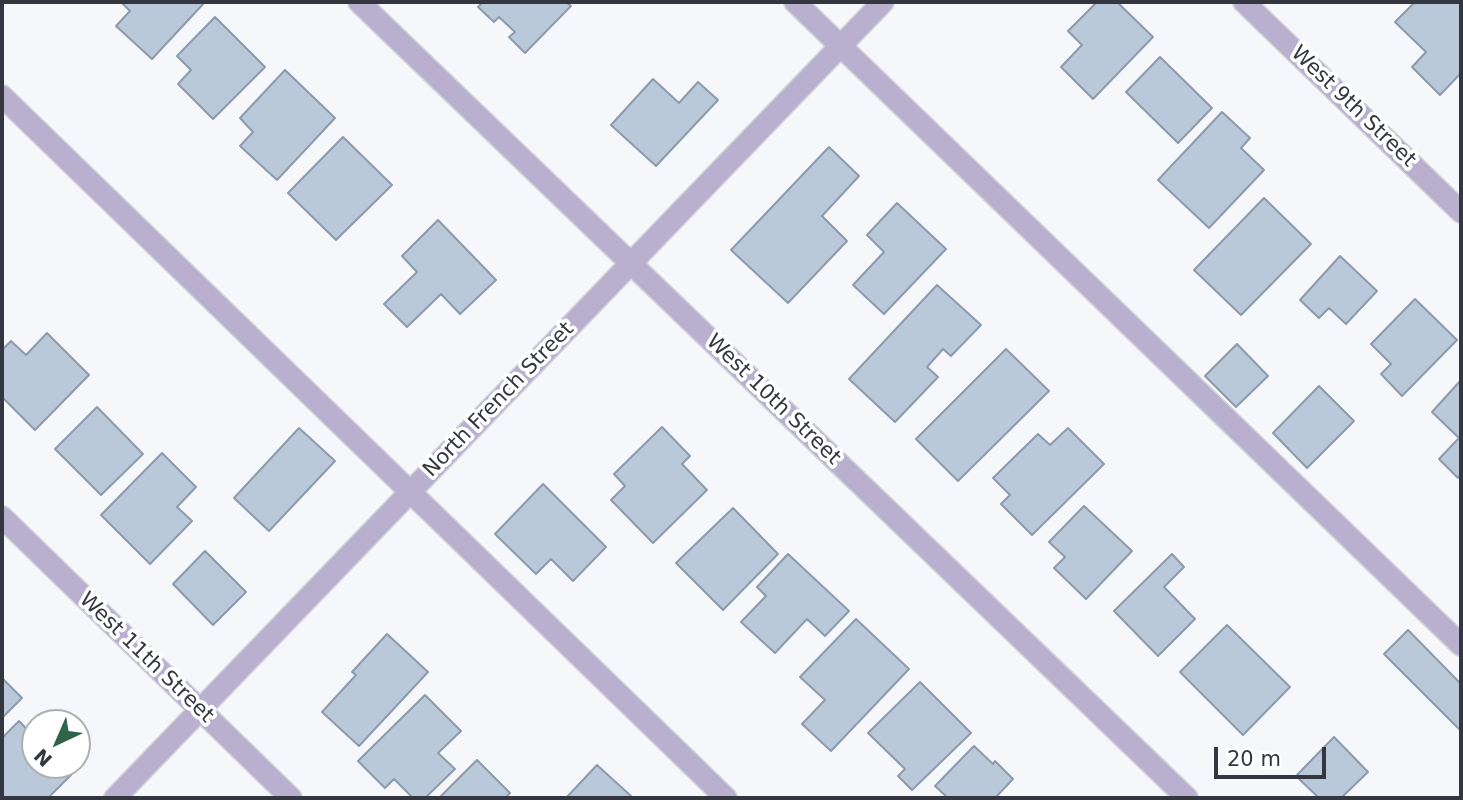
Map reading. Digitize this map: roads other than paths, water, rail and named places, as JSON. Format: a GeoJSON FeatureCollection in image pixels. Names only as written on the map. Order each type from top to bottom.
{"type":"FeatureCollection","features":[{"type":"Feature","properties":{"kind":"street","name":"West 10th Street"},"geometry":{"type":"LineString","coordinates":[[359,2],[1187,798]]}},
{"type":"Feature","properties":{"kind":"street"},"geometry":{"type":"LineString","coordinates":[[795,2],[1461,645]]}},
{"type":"Feature","properties":{"kind":"street","name":"North French Street"},"geometry":{"type":"LineString","coordinates":[[116,798],[883,2]]}},
{"type":"Feature","properties":{"kind":"street","name":"West 9th Street"},"geometry":{"type":"LineString","coordinates":[[1244,2],[1461,212]]}},
{"type":"Feature","properties":{"kind":"street"},"geometry":{"type":"LineString","coordinates":[[2,96],[726,798]]}},
{"type":"Feature","properties":{"kind":"street","name":"West 11th Street"},"geometry":{"type":"LineString","coordinates":[[2,517],[291,798]]}}]}
